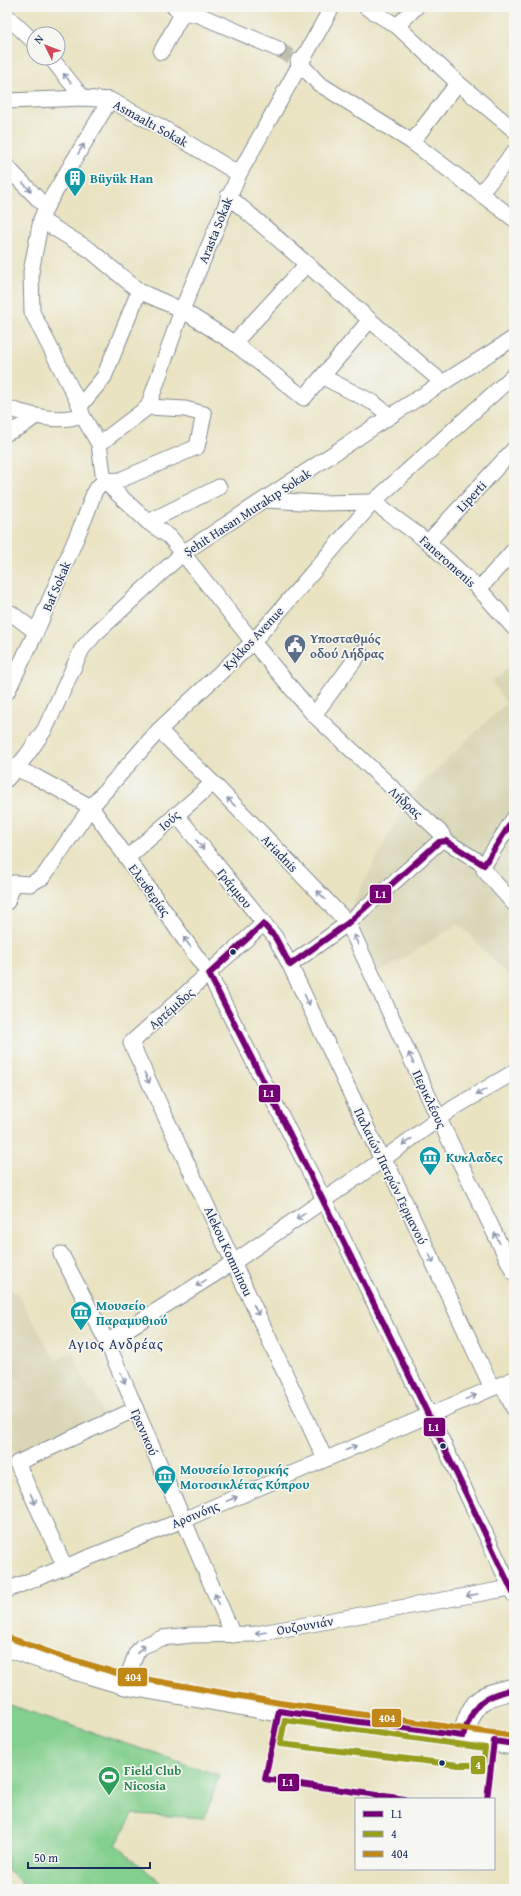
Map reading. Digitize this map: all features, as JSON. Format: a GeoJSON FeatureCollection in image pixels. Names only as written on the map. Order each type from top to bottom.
{"type":"FeatureCollection","features":[{"type":"Feature","properties":{"kind":"street","name":"Arasta Sokak"},"geometry":{"type":"LineString","coordinates":[[148,407],[182,310],[228,196],[299,61],[332,7]]}},
{"type":"Feature","properties":{"kind":"street"},"geometry":{"type":"LineString","coordinates":[[366,7],[397,26],[458,84],[514,130]]}},
{"type":"Feature","properties":{"kind":"street"},"geometry":{"type":"LineString","coordinates":[[397,26],[416,7]]}},
{"type":"Feature","properties":{"kind":"street"},"geometry":{"type":"LineString","coordinates":[[161,52],[181,9],[199,15],[278,49]]}},
{"type":"Feature","properties":{"kind":"street"},"geometry":{"type":"LineString","coordinates":[[7,16],[26,34]]}},
{"type":"Feature","properties":{"kind":"street"},"geometry":{"type":"LineString","coordinates":[[299,61],[318,83],[412,142],[514,219]]}},
{"type":"Feature","properties":{"kind":"street"},"geometry":{"type":"LineString","coordinates":[[57,66],[83,98]]}},
{"type":"Feature","properties":{"kind":"street"},"geometry":{"type":"LineString","coordinates":[[412,142],[458,84]]}},
{"type":"Feature","properties":{"kind":"street","name":"Asmaaltı Sokak"},"geometry":{"type":"LineString","coordinates":[[7,101],[83,98],[110,100],[163,128],[239,174]]}},
{"type":"Feature","properties":{"kind":"street"},"geometry":{"type":"LineString","coordinates":[[99,444],[148,407],[185,409],[204,414],[197,447],[120,480],[104,481],[99,444],[32,312],[30,272],[43,213],[110,100]]}},
{"type":"Feature","properties":{"kind":"street"},"geometry":{"type":"LineString","coordinates":[[480,194],[514,152]]}},
{"type":"Feature","properties":{"kind":"street"},"geometry":{"type":"LineString","coordinates":[[7,167],[43,213],[139,291],[182,310],[234,343],[299,395],[323,377],[364,317]]}},
{"type":"Feature","properties":{"kind":"street"},"geometry":{"type":"LineString","coordinates":[[228,196],[307,264],[364,317],[442,383]]}},
{"type":"Feature","properties":{"kind":"street"},"geometry":{"type":"LineString","coordinates":[[234,343],[307,264]]}},
{"type":"Feature","properties":{"kind":"street"},"geometry":{"type":"LineString","coordinates":[[7,408],[36,416],[69,420],[81,410],[104,377],[139,291]]}},
{"type":"Feature","properties":{"kind":"street","name":"Şehit Hasan Murakıp Sokak"},"geometry":{"type":"LineString","coordinates":[[10,771],[45,729],[82,649],[95,634],[183,553],[390,416],[514,338]]}},
{"type":"Feature","properties":{"kind":"street","name":"Kykkos Avenue"},"geometry":{"type":"LineString","coordinates":[[7,902],[14,883],[30,884],[43,877],[91,807],[159,730],[253,642],[373,502],[514,375]]}},
{"type":"Feature","properties":{"kind":"street"},"geometry":{"type":"LineString","coordinates":[[323,377],[374,402],[390,416]]}},
{"type":"Feature","properties":{"kind":"street"},"geometry":{"type":"LineString","coordinates":[[7,433],[22,426],[36,416]]}},
{"type":"Feature","properties":{"kind":"street","name":"Liperti"},"geometry":{"type":"LineString","coordinates":[[428,542],[514,449]]}},
{"type":"Feature","properties":{"kind":"street","name":"Λήδρας"},"geometry":{"type":"LineString","coordinates":[[104,481],[148,522],[170,537],[253,642],[314,715],[442,834],[443,841],[446,841],[484,864],[484,870],[513,900]]}},
{"type":"Feature","properties":{"kind":"street","name":"Baf Sokak"},"geometry":{"type":"LineString","coordinates":[[7,692],[36,632],[86,515],[95,490],[104,481]]}},
{"type":"Feature","properties":{"kind":"street"},"geometry":{"type":"LineString","coordinates":[[148,522],[219,487]]}},
{"type":"Feature","properties":{"kind":"street"},"geometry":{"type":"LineString","coordinates":[[265,500],[320,504],[373,502]]}},
{"type":"Feature","properties":{"kind":"street","name":"Faneromenis"},"geometry":{"type":"LineString","coordinates":[[373,502],[428,542],[479,589],[514,550]]}},
{"type":"Feature","properties":{"kind":"street"},"geometry":{"type":"LineString","coordinates":[[479,589],[510,623]]}},
{"type":"Feature","properties":{"kind":"street"},"geometry":{"type":"LineString","coordinates":[[7,613],[11,613],[36,632]]}},
{"type":"Feature","properties":{"kind":"street"},"geometry":{"type":"LineString","coordinates":[[314,715],[360,653]]}},
{"type":"Feature","properties":{"kind":"street","name":"Ariadnis"},"geometry":{"type":"LineString","coordinates":[[159,730],[213,783],[348,923]]}},
{"type":"Feature","properties":{"kind":"street"},"geometry":{"type":"LineString","coordinates":[[10,771],[36,777],[91,807]]}},
{"type":"Feature","properties":{"kind":"street","name":"Ιούς"},"geometry":{"type":"LineString","coordinates":[[127,858],[213,783]]}},
{"type":"Feature","properties":{"kind":"street","name":"Ελευθερίας"},"geometry":{"type":"LineString","coordinates":[[91,807],[209,974],[324,1200],[512,1591]]}},
{"type":"Feature","properties":{"kind":"street","name":"Γράμμου"},"geometry":{"type":"LineString","coordinates":[[176,814],[275,937],[290,965]]}},
{"type":"Feature","properties":{"kind":"street"},"geometry":{"type":"LineString","coordinates":[[484,864],[514,818]]}},
{"type":"Feature","properties":{"kind":"street"},"geometry":{"type":"LineString","coordinates":[[290,965],[348,923],[439,842],[443,841]]}},
{"type":"Feature","properties":{"kind":"street","name":"Περικλέους"},"geometry":{"type":"LineString","coordinates":[[348,923],[439,1119],[514,1273]]}},
{"type":"Feature","properties":{"kind":"street","name":"Αρτέμιδος"},"geometry":{"type":"LineString","coordinates":[[131,1043],[263,924]]}},
{"type":"Feature","properties":{"kind":"street","name":"Παλαιών Πατρών Γερμανού"},"geometry":{"type":"LineString","coordinates":[[290,965],[382,1160],[390,1170],[503,1384],[514,1408]]}},
{"type":"Feature","properties":{"kind":"street","name":"Alekou Komninou"},"geometry":{"type":"LineString","coordinates":[[131,1043],[325,1459]]}},
{"type":"Feature","properties":{"kind":"street"},"geometry":{"type":"LineString","coordinates":[[107,1342],[234,1262],[382,1160],[452,1109],[514,1072]]}},
{"type":"Feature","properties":{"kind":"street","name":"Γρανικού"},"geometry":{"type":"LineString","coordinates":[[60,1254],[107,1342],[233,1635]]}},
{"type":"Feature","properties":{"kind":"street","name":"Αρσινόης"},"geometry":{"type":"LineString","coordinates":[[7,1590],[183,1520],[428,1414],[503,1384]]}},
{"type":"Feature","properties":{"kind":"street"},"geometry":{"type":"LineString","coordinates":[[65,1567],[12,1460],[136,1409]]}},
{"type":"Feature","properties":{"kind":"street","name":"Ουζουνιάν"},"geometry":{"type":"LineString","coordinates":[[125,1684],[136,1654],[141,1647],[149,1642],[162,1638],[192,1635],[256,1634],[512,1591]]}},
{"type":"Feature","properties":{"kind":"street"},"geometry":{"type":"LineString","coordinates":[[7,1646],[61,1665],[125,1684],[280,1711],[504,1742],[514,1733]]}},
{"type":"Feature","properties":{"kind":"street"},"geometry":{"type":"LineString","coordinates":[[462,1736],[469,1715],[479,1701],[492,1694],[514,1689]]}},
{"type":"Feature","properties":{"kind":"shaded area"},"geometry":{"type":"Polygon","coordinates":[[[514,663],[514,982],[459,924],[379,973],[344,921],[409,796],[506,703],[492,681],[514,663]]]}},
{"type":"Feature","properties":{"kind":"shaded area"},"geometry":{"type":"Polygon","coordinates":[[[7,1287],[19,1296],[55,1360],[73,1353],[89,1390],[94,1388],[103,1419],[22,1455],[7,1445],[7,1287]]]}},
{"type":"Feature","properties":{"kind":"green space","name":"Field Club Nicosia"},"geometry":{"type":"Polygon","coordinates":[[[7,1704],[219,1775],[205,1818],[133,1814],[116,1845],[168,1889],[30,1889],[7,1870],[7,1704]]]}},
{"type":"Feature","properties":{"kind":"tunnel"},"geometry":{"type":"LineString","coordinates":[[278,49],[298,61]]}},
{"type":"Feature","properties":{"kind":"transit line","name":"L1"},"geometry":{"type":"LineString","coordinates":[[514,818],[484,865],[446,841],[439,842],[348,923],[290,965],[275,937],[263,924],[209,974],[364,1283],[514,1595]]}},
{"type":"Feature","properties":{"kind":"transit line","name":"404"},"geometry":{"type":"LineString","coordinates":[[10,1638],[63,1657],[127,1676],[280,1703],[514,1736]]}},
{"type":"Feature","properties":{"kind":"transit line","name":"L1"},"geometry":{"type":"LineString","coordinates":[[398,1798],[265,1779],[279,1711],[463,1736],[471,1716],[480,1703],[494,1695],[514,1689]]}},
{"type":"Feature","properties":{"kind":"transit line","name":"4"},"geometry":{"type":"LineString","coordinates":[[285,1720],[485,1748],[483,1765],[459,1765],[280,1744],[285,1720]]}},
{"type":"Feature","properties":{"kind":"transit line","name":"L1"},"geometry":{"type":"LineString","coordinates":[[487,1798],[494,1741],[514,1744]]}},
{"type":"Feature","properties":{"kind":"place","name":"Büyük Han"},"geometry":{"type":"Point","coordinates":[75,198]}},
{"type":"Feature","properties":{"kind":"place","name":"Υποσταθμός οδού Λήδρας"},"geometry":{"type":"Point","coordinates":[295,664]}},
{"type":"Feature","properties":{"kind":"place","name":"Κυκλαδες"},"geometry":{"type":"Point","coordinates":[430,1176]}},
{"type":"Feature","properties":{"kind":"place","name":"Μουσείο Παραμυθιού"},"geometry":{"type":"Point","coordinates":[81,1332]}},
{"type":"Feature","properties":{"kind":"place","name":"Μουσείο Ιστορικής Μοτοσικλέτας Κύπρου"},"geometry":{"type":"Point","coordinates":[165,1496]}},
{"type":"Feature","properties":{"kind":"place","name":"Field Club Nicosia"},"geometry":{"type":"Point","coordinates":[109,1796]}},
{"type":"Feature","properties":{"kind":"district","name":"Αγιος Ανδρέας"},"geometry":{"type":"Point","coordinates":[116,1344]}}]}
